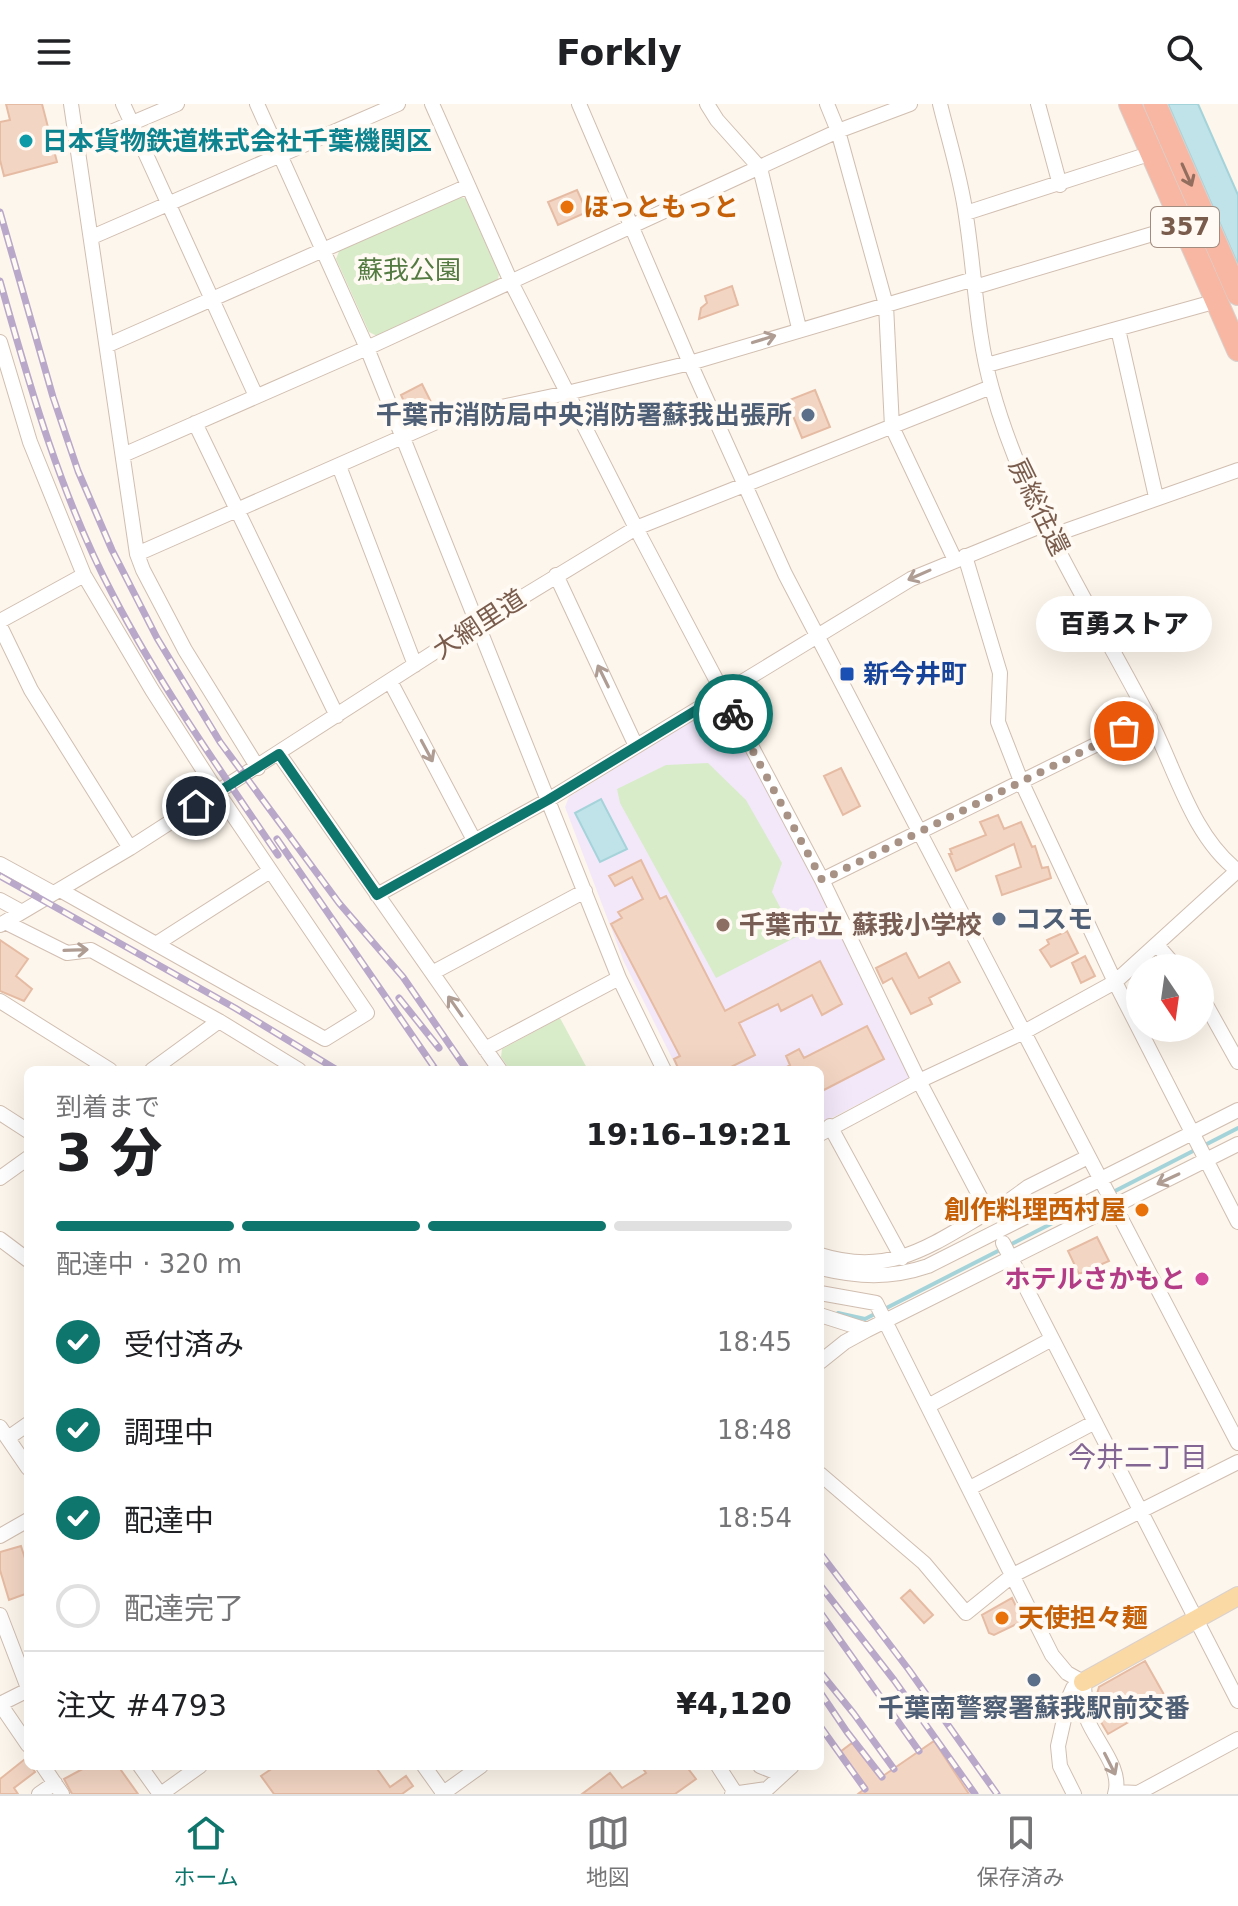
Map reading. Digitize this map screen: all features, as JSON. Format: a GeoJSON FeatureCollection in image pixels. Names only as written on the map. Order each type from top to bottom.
{"type":"FeatureCollection","features":[{"type":"Feature","properties":{"kind":"highway","name":"357"},"geometry":{"type":"LineString","coordinates":[[1130,104],[1183,223],[1228,297]]}},
{"type":"Feature","properties":{"kind":"highway","name":"357"},"geometry":{"type":"LineString","coordinates":[[1155,104],[1228,297],[1238,350]]}},
{"type":"Feature","properties":{"kind":"main road"},"geometry":{"type":"LineString","coordinates":[[1083,1682],[1238,1596]]}},
{"type":"Feature","properties":{"kind":"street"},"geometry":{"type":"LineString","coordinates":[[71,104],[137,554],[185,650],[258,768]]}},
{"type":"Feature","properties":{"kind":"street"},"geometry":{"type":"LineString","coordinates":[[123,104],[256,396]]}},
{"type":"Feature","properties":{"kind":"street"},"geometry":{"type":"LineString","coordinates":[[78,146],[177,104]]}},
{"type":"Feature","properties":{"kind":"street"},"geometry":{"type":"LineString","coordinates":[[257,104],[367,348],[619,978],[662,1066]]}},
{"type":"Feature","properties":{"kind":"street"},"geometry":{"type":"LineString","coordinates":[[92,237],[398,104]]}},
{"type":"Feature","properties":{"kind":"street"},"geometry":{"type":"LineString","coordinates":[[432,104],[511,282],[636,528],[822,880],[919,1081],[988,1212]]}},
{"type":"Feature","properties":{"kind":"street"},"geometry":{"type":"LineString","coordinates":[[579,104],[785,574],[1238,1443]]}},
{"type":"Feature","properties":{"kind":"street"},"geometry":{"type":"LineString","coordinates":[[707,104],[717,120],[760,168],[799,328]]}},
{"type":"Feature","properties":{"kind":"street"},"geometry":{"type":"LineString","coordinates":[[827,104],[838,131],[886,305],[892,427],[960,558],[1000,673],[998,722],[1021,781],[1115,982],[1238,1222]]}},
{"type":"Feature","properties":{"kind":"street"},"geometry":{"type":"LineString","coordinates":[[123,455],[367,348],[838,131],[910,104]]}},
{"type":"Feature","properties":{"kind":"street","name":"房総往還"},"geometry":{"type":"LineString","coordinates":[[940,104],[966,213],[991,387],[1015,463],[1047,530],[1150,718],[1194,812],[1222,859],[1238,871]]}},
{"type":"Feature","properties":{"kind":"street"},"geometry":{"type":"LineString","coordinates":[[1038,104],[1060,185]]}},
{"type":"Feature","properties":{"kind":"street"},"geometry":{"type":"LineString","coordinates":[[966,213],[1152,153]]}},
{"type":"Feature","properties":{"kind":"street"},"geometry":{"type":"LineString","coordinates":[[108,345],[468,186]]}},
{"type":"Feature","properties":{"kind":"street"},"geometry":{"type":"LineString","coordinates":[[137,554],[441,420],[690,363],[799,328],[974,283],[1183,223]]}},
{"type":"Feature","properties":{"kind":"street"},"geometry":{"type":"LineString","coordinates":[[987,365],[1228,297]]}},
{"type":"Feature","properties":{"kind":"street"},"geometry":{"type":"LineString","coordinates":[[1118,329],[1156,497]]}},
{"type":"Feature","properties":{"kind":"street"},"geometry":{"type":"LineString","coordinates":[[0,342],[30,442],[84,575],[218,793],[367,1013],[325,1039],[156,944],[0,864]]}},
{"type":"Feature","properties":{"kind":"street","name":"大網里道"},"geometry":{"type":"LineString","coordinates":[[3,924],[258,768],[478,624],[636,528],[991,387]]}},
{"type":"Feature","properties":{"kind":"street"},"geometry":{"type":"LineString","coordinates":[[195,423],[337,716]]}},
{"type":"Feature","properties":{"kind":"street"},"geometry":{"type":"LineString","coordinates":[[339,466],[415,665]]}},
{"type":"Feature","properties":{"kind":"street"},"geometry":{"type":"LineString","coordinates":[[377,895],[548,800],[911,579],[960,558],[1238,470]]}},
{"type":"Feature","properties":{"kind":"street"},"geometry":{"type":"LineString","coordinates":[[84,575],[0,623],[31,690],[130,848]]}},
{"type":"Feature","properties":{"kind":"street"},"geometry":{"type":"LineString","coordinates":[[556,575],[636,746]]}},
{"type":"Feature","properties":{"kind":"street"},"geometry":{"type":"LineString","coordinates":[[390,681],[474,840]]}},
{"type":"Feature","properties":{"kind":"street"},"geometry":{"type":"LineString","coordinates":[[822,880],[1150,718]]}},
{"type":"Feature","properties":{"kind":"street"},"geometry":{"type":"LineString","coordinates":[[279,754],[497,1066]]}},
{"type":"Feature","properties":{"kind":"street"},"geometry":{"type":"LineString","coordinates":[[156,944],[270,871]]}},
{"type":"Feature","properties":{"kind":"street"},"geometry":{"type":"LineString","coordinates":[[902,1258],[825,1130],[919,1081],[1024,1032],[1115,982],[1238,871]]}},
{"type":"Feature","properties":{"kind":"street"},"geometry":{"type":"LineString","coordinates":[[432,973],[585,891]]}},
{"type":"Feature","properties":{"kind":"street"},"geometry":{"type":"LineString","coordinates":[[0,900],[22,912]]}},
{"type":"Feature","properties":{"kind":"street"},"geometry":{"type":"LineString","coordinates":[[3,924],[67,953],[91,950],[292,1066]]}},
{"type":"Feature","properties":{"kind":"street"},"geometry":{"type":"LineString","coordinates":[[1157,945],[1165,954]]}},
{"type":"Feature","properties":{"kind":"street"},"geometry":{"type":"LineString","coordinates":[[485,1049],[619,978]]}},
{"type":"Feature","properties":{"kind":"street"},"geometry":{"type":"LineString","coordinates":[[0,1001],[104,1066]]}},
{"type":"Feature","properties":{"kind":"street"},"geometry":{"type":"LineString","coordinates":[[1214,1019],[1238,1062]]}},
{"type":"Feature","properties":{"kind":"street"},"geometry":{"type":"LineString","coordinates":[[163,1066],[219,1021]]}},
{"type":"Feature","properties":{"kind":"street"},"geometry":{"type":"LineString","coordinates":[[824,1359],[845,1342],[886,1322],[1004,1246],[1101,1179],[1238,1110]]}},
{"type":"Feature","properties":{"kind":"street"},"geometry":{"type":"LineString","coordinates":[[0,1113],[24,1128]]}},
{"type":"Feature","properties":{"kind":"street"},"geometry":{"type":"LineString","coordinates":[[824,1269],[854,1275],[898,1274],[1004,1246],[1114,1204],[1238,1144]]}},
{"type":"Feature","properties":{"kind":"street"},"geometry":{"type":"LineString","coordinates":[[824,1256],[857,1262],[902,1258],[995,1211],[1028,1187],[1088,1157]]}},
{"type":"Feature","properties":{"kind":"street"},"geometry":{"type":"LineString","coordinates":[[0,1178],[24,1161]]}},
{"type":"Feature","properties":{"kind":"street"},"geometry":{"type":"LineString","coordinates":[[1004,1246],[1238,1701]]}},
{"type":"Feature","properties":{"kind":"street"},"geometry":{"type":"LineString","coordinates":[[3,1247],[24,1258]]}},
{"type":"Feature","properties":{"kind":"street"},"geometry":{"type":"LineString","coordinates":[[826,1294],[876,1303],[1052,1655],[1067,1673],[1083,1682],[1085,1715],[1117,1778],[1116,1793],[1138,1793],[1238,1739]]}},
{"type":"Feature","properties":{"kind":"street"},"geometry":{"type":"LineString","coordinates":[[824,1316],[867,1330]]}},
{"type":"Feature","properties":{"kind":"street"},"geometry":{"type":"LineString","coordinates":[[928,1406],[1052,1339]]}},
{"type":"Feature","properties":{"kind":"street"},"geometry":{"type":"LineString","coordinates":[[970,1488],[1095,1422]]}},
{"type":"Feature","properties":{"kind":"street"},"geometry":{"type":"LineString","coordinates":[[24,1425],[4,1432],[24,1462]]}},
{"type":"Feature","properties":{"kind":"street"},"geometry":{"type":"LineString","coordinates":[[824,1477],[924,1563],[966,1613],[1013,1575],[1238,1462]]}},
{"type":"Feature","properties":{"kind":"street"},"geometry":{"type":"LineString","coordinates":[[0,1536],[24,1522]]}},
{"type":"Feature","properties":{"kind":"street"},"geometry":{"type":"LineString","coordinates":[[0,1617],[24,1679]]}},
{"type":"Feature","properties":{"kind":"street"},"geometry":{"type":"LineString","coordinates":[[1074,1794],[1060,1766],[1058,1746],[1069,1697],[1073,1688],[1083,1682]]}},
{"type":"Feature","properties":{"kind":"street"},"geometry":{"type":"LineString","coordinates":[[24,1691],[0,1704],[24,1739]]}},
{"type":"Feature","properties":{"kind":"street"},"geometry":{"type":"LineString","coordinates":[[39,1794],[58,1788],[46,1770]]}},
{"type":"Feature","properties":{"kind":"street"},"geometry":{"type":"LineString","coordinates":[[143,1770],[160,1794],[194,1770]]}},
{"type":"Feature","properties":{"kind":"street"},"geometry":{"type":"LineString","coordinates":[[427,1770],[443,1794],[476,1770]]}},
{"type":"Feature","properties":{"kind":"street"},"geometry":{"type":"LineString","coordinates":[[720,1770],[734,1794],[767,1789],[785,1770]]}},
{"type":"Feature","properties":{"kind":"shaded area","name":"千葉市立 蘇我小学校"},"geometry":{"type":"Polygon","coordinates":[[[716,706],[724,706],[911,1070],[909,1078],[824,1122],[824,1066],[676,1066],[624,962],[565,807],[569,797],[716,706]]]}},
{"type":"Feature","properties":{"kind":"green space","name":"蘇我公園"},"geometry":{"type":"Polygon","coordinates":[[[459,196],[466,199],[499,274],[498,280],[377,336],[369,332],[336,259],[340,249],[459,196]]]}},
{"type":"Feature","properties":{"kind":"green space"},"geometry":{"type":"Polygon","coordinates":[[[708,763],[746,800],[782,863],[772,892],[796,937],[716,978],[620,803],[617,789],[666,765],[708,763]]]}},
{"type":"Feature","properties":{"kind":"green space"},"geometry":{"type":"Polygon","coordinates":[[[560,1018],[586,1066],[507,1066],[501,1057],[502,1049],[560,1018]]]}},
{"type":"Feature","properties":{"kind":"water"},"geometry":{"type":"Polygon","coordinates":[[[1168,104],[1198,104],[1238,195],[1238,265],[1168,104]]]}},
{"type":"Feature","properties":{"kind":"water"},"geometry":{"type":"Polygon","coordinates":[[[601,799],[627,849],[600,862],[575,813],[601,799]]]}},
{"type":"Feature","properties":{"kind":"building","name":"日本貨物鉄道株式会社千葉機関区"},"geometry":{"type":"Polygon","coordinates":[[[6,104],[42,104],[57,162],[4,176],[0,160],[0,122],[10,120],[6,104]]]}},
{"type":"Feature","properties":{"kind":"building","name":"ほっともっと"},"geometry":{"type":"Polygon","coordinates":[[[577,190],[587,212],[558,225],[548,202],[577,190]]]}},
{"type":"Feature","properties":{"kind":"building"},"geometry":{"type":"Polygon","coordinates":[[[732,286],[738,305],[699,319],[701,308],[707,303],[705,296],[732,286]]]}},
{"type":"Feature","properties":{"kind":"building"},"geometry":{"type":"Polygon","coordinates":[[[422,384],[432,404],[410,415],[401,395],[422,384]]]}},
{"type":"Feature","properties":{"kind":"building"},"geometry":{"type":"Polygon","coordinates":[[[815,390],[830,427],[802,438],[787,401],[815,390]]]}},
{"type":"Feature","properties":{"kind":"building"},"geometry":{"type":"Polygon","coordinates":[[[841,768],[860,806],[843,815],[824,776],[841,768]]]}},
{"type":"Feature","properties":{"kind":"building"},"geometry":{"type":"Polygon","coordinates":[[[998,815],[1004,829],[1021,822],[1032,847],[1035,846],[1042,868],[1048,867],[1051,878],[1002,895],[996,876],[1021,867],[1014,844],[956,871],[950,849],[986,835],[980,822],[998,815]]]}},
{"type":"Feature","properties":{"kind":"building"},"geometry":{"type":"Polygon","coordinates":[[[641,860],[660,899],[666,896],[725,1011],[820,961],[842,1004],[822,1015],[812,995],[781,1011],[778,1004],[739,1023],[755,1055],[733,1066],[677,1066],[674,1059],[680,1056],[611,924],[622,918],[618,912],[643,899],[632,877],[615,886],[609,876],[641,860]]]}},
{"type":"Feature","properties":{"kind":"building"},"geometry":{"type":"Polygon","coordinates":[[[1067,931],[1078,953],[1051,967],[1040,950],[1049,944],[1047,940],[1067,931]]]}},
{"type":"Feature","properties":{"kind":"building"},"geometry":{"type":"Polygon","coordinates":[[[0,940],[28,959],[16,976],[32,989],[24,1001],[0,991],[0,940]]]}},
{"type":"Feature","properties":{"kind":"building"},"geometry":{"type":"Polygon","coordinates":[[[906,953],[919,978],[949,962],[960,982],[929,998],[932,1004],[911,1014],[892,978],[883,983],[876,968],[906,953]]]}},
{"type":"Feature","properties":{"kind":"building"},"geometry":{"type":"Polygon","coordinates":[[[1085,956],[1095,976],[1081,983],[1072,963],[1085,956]]]}},
{"type":"Feature","properties":{"kind":"building"},"geometry":{"type":"Polygon","coordinates":[[[867,1026],[884,1059],[824,1090],[824,1066],[788,1066],[786,1056],[799,1049],[804,1058],[867,1026]]]}},
{"type":"Feature","properties":{"kind":"building"},"geometry":{"type":"Polygon","coordinates":[[[1097,1237],[1109,1261],[1079,1274],[1068,1251],[1097,1237]]]}},
{"type":"Feature","properties":{"kind":"building"},"geometry":{"type":"Polygon","coordinates":[[[21,1546],[24,1555],[24,1594],[9,1600],[0,1570],[0,1552],[21,1546]]]}},
{"type":"Feature","properties":{"kind":"building"},"geometry":{"type":"Polygon","coordinates":[[[910,1590],[933,1615],[924,1623],[901,1598],[910,1590]]]}},
{"type":"Feature","properties":{"kind":"building","name":"天使担々麺"},"geometry":{"type":"Polygon","coordinates":[[[1012,1598],[1023,1621],[994,1635],[989,1633],[982,1615],[1012,1598]]]}},
{"type":"Feature","properties":{"kind":"building"},"geometry":{"type":"Polygon","coordinates":[[[1145,1661],[1167,1700],[1108,1734],[1095,1712],[1099,1687],[1145,1661]]]}},
{"type":"Feature","properties":{"kind":"building"},"geometry":{"type":"Polygon","coordinates":[[[934,1741],[969,1794],[858,1794],[867,1787],[840,1752],[852,1743],[880,1778],[934,1741]]]}},
{"type":"Feature","properties":{"kind":"building"},"geometry":{"type":"Polygon","coordinates":[[[24,1760],[24,1770],[35,1772],[14,1788],[18,1794],[0,1794],[0,1779],[24,1760]]]}},
{"type":"Feature","properties":{"kind":"building"},"geometry":{"type":"Polygon","coordinates":[[[81,1770],[121,1770],[138,1794],[72,1794],[64,1779],[81,1770]]]}},
{"type":"Feature","properties":{"kind":"building"},"geometry":{"type":"Polygon","coordinates":[[[270,1770],[378,1770],[390,1787],[406,1776],[413,1786],[402,1794],[274,1794],[261,1776],[270,1770]]]}},
{"type":"Feature","properties":{"kind":"building"},"geometry":{"type":"Polygon","coordinates":[[[644,1770],[689,1770],[696,1779],[675,1794],[582,1794],[610,1773],[622,1788],[646,1773],[644,1770]]]}},
{"type":"Feature","properties":{"kind":"waterway"},"geometry":{"type":"LineString","coordinates":[[1203,1146],[1238,1128]]}},
{"type":"Feature","properties":{"kind":"waterway"},"geometry":{"type":"LineString","coordinates":[[838,1313],[865,1319],[1195,1150]]}},
{"type":"Feature","properties":{"kind":"railway"},"geometry":{"type":"LineString","coordinates":[[0,212],[53,397],[78,471],[112,550],[157,638],[220,742],[339,903],[403,977],[464,1066]]}},
{"type":"Feature","properties":{"kind":"railway"},"geometry":{"type":"LineString","coordinates":[[0,281],[49,442],[95,560],[172,696],[278,855]]}},
{"type":"Feature","properties":{"kind":"railway"},"geometry":{"type":"LineString","coordinates":[[277,839],[433,1066]]}},
{"type":"Feature","properties":{"kind":"railway"},"geometry":{"type":"LineString","coordinates":[[0,876],[235,1008],[330,1066]]}},
{"type":"Feature","properties":{"kind":"railway"},"geometry":{"type":"LineString","coordinates":[[399,998],[439,1048]]}},
{"type":"Feature","properties":{"kind":"railway"},"geometry":{"type":"LineString","coordinates":[[824,1558],[909,1670],[997,1794]]}},
{"type":"Feature","properties":{"kind":"railway"},"geometry":{"type":"LineString","coordinates":[[824,1590],[894,1680],[975,1794]]}},
{"type":"Feature","properties":{"kind":"railway"},"geometry":{"type":"LineString","coordinates":[[824,1618],[919,1751]]}},
{"type":"Feature","properties":{"kind":"railway"},"geometry":{"type":"LineString","coordinates":[[824,1677],[894,1769]]}},
{"type":"Feature","properties":{"kind":"railway"},"geometry":{"type":"LineString","coordinates":[[824,1698],[882,1777]]}},
{"type":"Feature","properties":{"kind":"railway"},"geometry":{"type":"LineString","coordinates":[[824,1732],[865,1789]]}},
{"type":"Feature","properties":{"kind":"way so far"},"geometry":{"type":"LineString","coordinates":[[733,714],[822,880],[1124,731]]}},
{"type":"Feature","properties":{"kind":"place","name":"日本貨物鉄道株式会社千葉機関区"},"geometry":{"type":"Point","coordinates":[26,141]}},
{"type":"Feature","properties":{"kind":"place","name":"ほっともっと"},"geometry":{"type":"Point","coordinates":[567,207]}},
{"type":"Feature","properties":{"kind":"place","name":"千葉市消防局中央消防署蘇我出張所"},"geometry":{"type":"Point","coordinates":[808,415]}},
{"type":"Feature","properties":{"kind":"place","name":"新今井町"},"geometry":{"type":"Point","coordinates":[847,674]}},
{"type":"Feature","properties":{"kind":"place","name":"百勇ストア"},"geometry":{"type":"Point","coordinates":[1124,731]}},
{"type":"Feature","properties":{"kind":"place","name":"コスモ"},"geometry":{"type":"Point","coordinates":[999,919]}},
{"type":"Feature","properties":{"kind":"place","name":"千葉市立 蘇我小学校"},"geometry":{"type":"Point","coordinates":[723,925]}},
{"type":"Feature","properties":{"kind":"place","name":"創作料理西村屋"},"geometry":{"type":"Point","coordinates":[1142,1210]}},
{"type":"Feature","properties":{"kind":"place","name":"ホテルさかもと"},"geometry":{"type":"Point","coordinates":[1202,1279]}},
{"type":"Feature","properties":{"kind":"place","name":"天使担々麺"},"geometry":{"type":"Point","coordinates":[1002,1618]}},
{"type":"Feature","properties":{"kind":"place","name":"千葉南警察署蘇我駅前交番"},"geometry":{"type":"Point","coordinates":[1034,1680]}},
{"type":"Feature","properties":{"kind":"district","name":"今井二丁目"},"geometry":{"type":"Point","coordinates":[1138,1457]}},
{"type":"Feature","properties":{"kind":"route"},"geometry":{"type":"LineString","coordinates":[[196,806],[279,754],[377,895],[548,800],[723,694],[733,714]]}}]}
